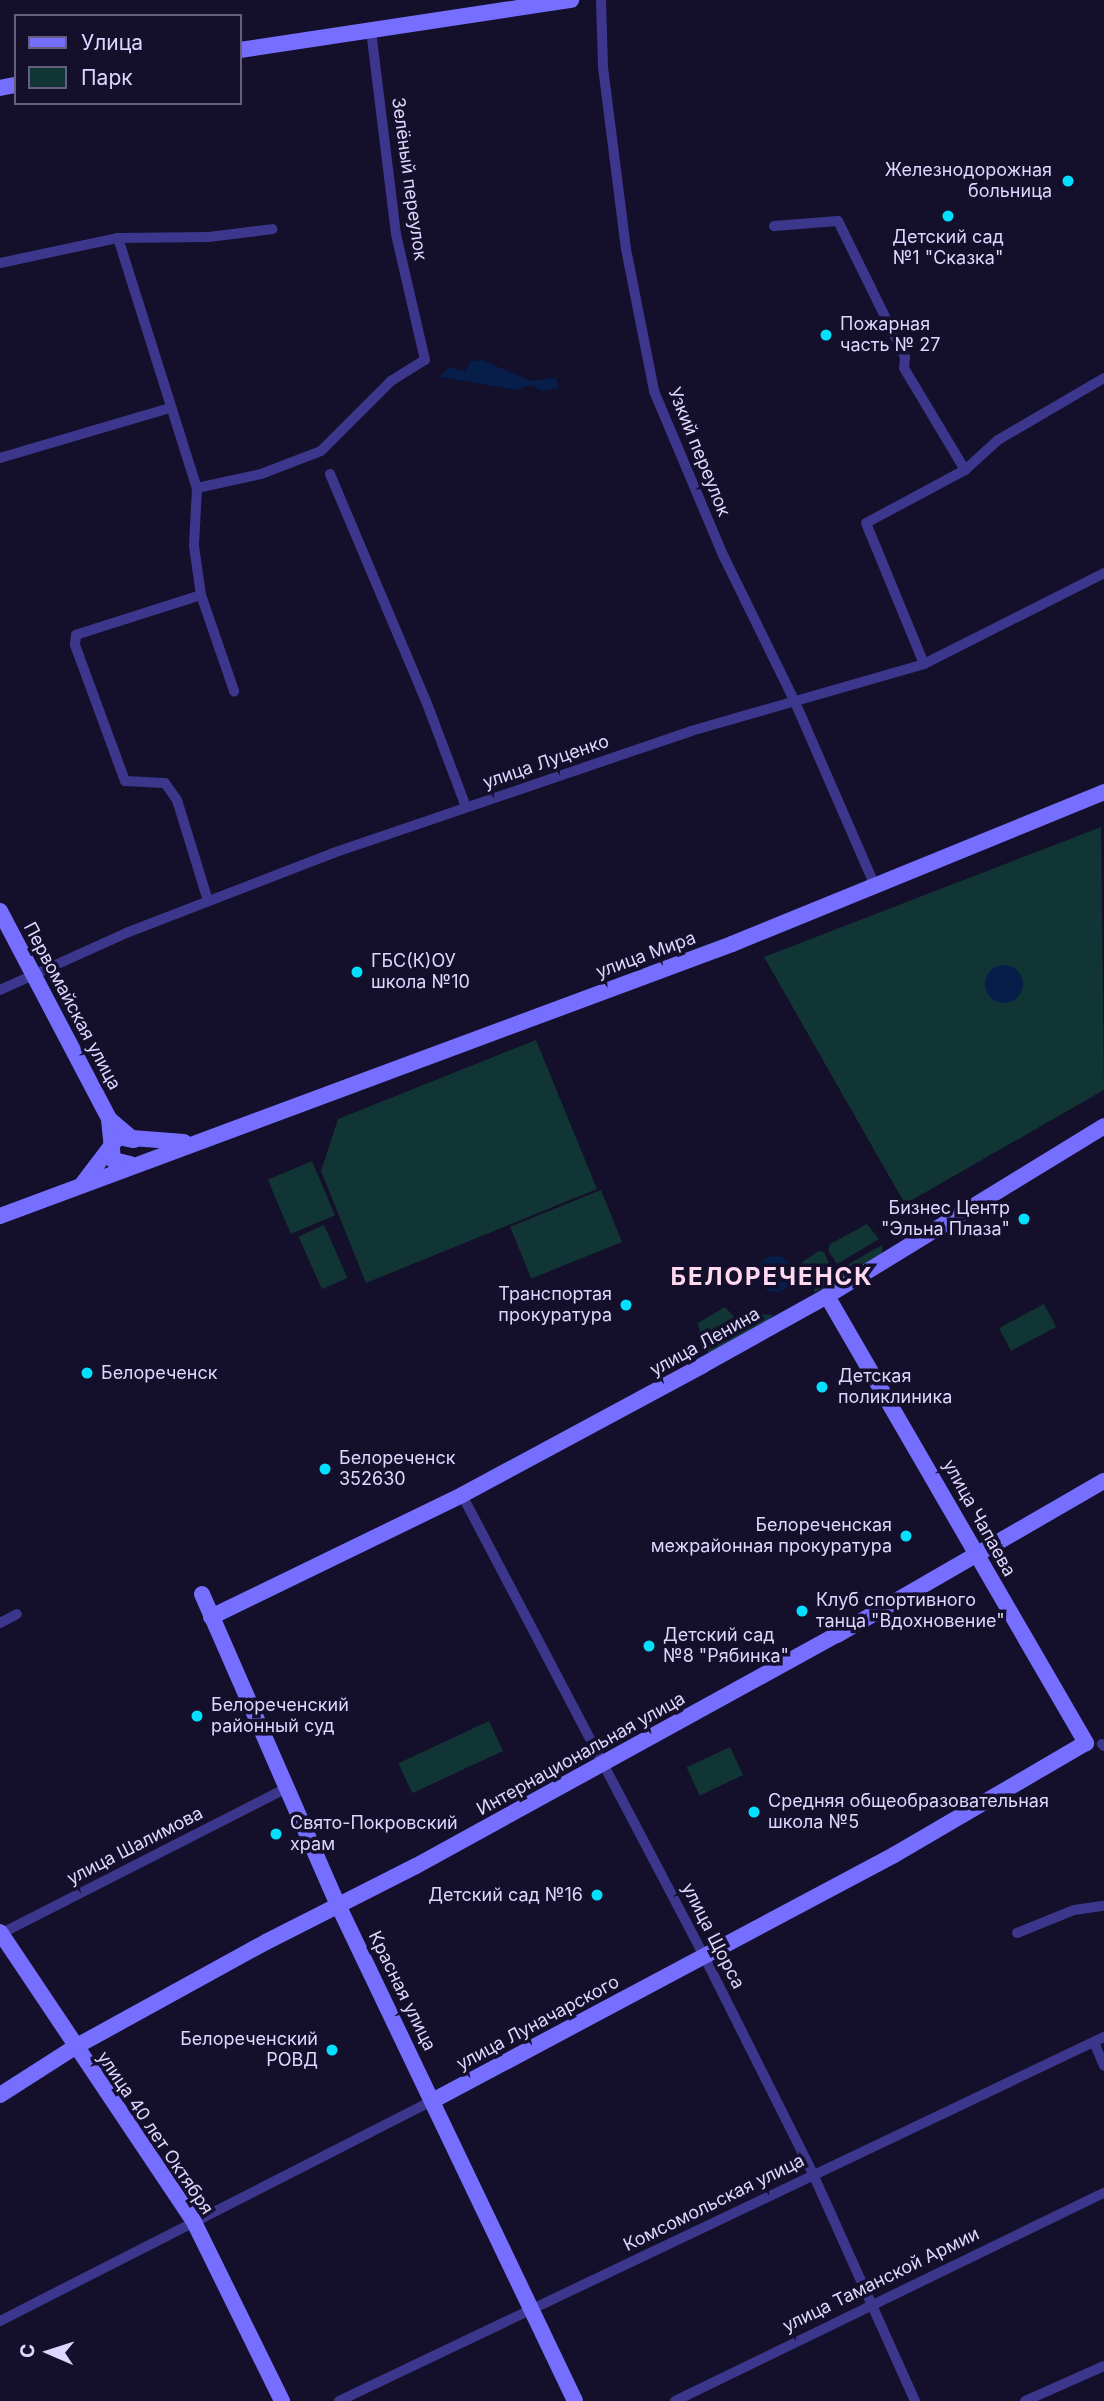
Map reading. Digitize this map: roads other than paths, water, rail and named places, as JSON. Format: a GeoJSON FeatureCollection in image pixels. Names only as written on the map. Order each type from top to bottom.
{"type":"FeatureCollection","features":[{"type":"Feature","properties":{"kind":"street"},"geometry":{"type":"LineString","coordinates":[[242,50],[570,0]]}},
{"type":"Feature","properties":{"kind":"street","name":"Узкий переулок"},"geometry":{"type":"LineString","coordinates":[[601,0],[601,48],[626,249],[654,391],[723,555],[795,702],[875,886]]}},
{"type":"Feature","properties":{"kind":"street","name":"Зелёный переулок"},"geometry":{"type":"LineString","coordinates":[[197,488],[261,474],[322,454],[391,381],[425,360],[396,234],[371,29]]}},
{"type":"Feature","properties":{"kind":"street"},"geometry":{"type":"LineString","coordinates":[[774,226],[838,220],[905,357],[904,368],[965,470]]}},
{"type":"Feature","properties":{"kind":"street"},"geometry":{"type":"LineString","coordinates":[[0,263],[118,238],[209,237],[273,229]]}},
{"type":"Feature","properties":{"kind":"street"},"geometry":{"type":"LineString","coordinates":[[118,238],[197,488],[194,547],[201,595],[234,691]]}},
{"type":"Feature","properties":{"kind":"street"},"geometry":{"type":"LineString","coordinates":[[924,664],[866,523],[965,470],[998,440],[1104,378]]}},
{"type":"Feature","properties":{"kind":"street"},"geometry":{"type":"LineString","coordinates":[[0,458],[170,408]]}},
{"type":"Feature","properties":{"kind":"street"},"geometry":{"type":"LineString","coordinates":[[330,474],[426,701],[466,807]]}},
{"type":"Feature","properties":{"kind":"street","name":"улица Луценко"},"geometry":{"type":"LineString","coordinates":[[0,990],[34,973],[208,901],[466,807],[795,702],[924,664],[1104,573]]}},
{"type":"Feature","properties":{"kind":"street"},"geometry":{"type":"LineString","coordinates":[[201,595],[76,635],[75,645],[125,781],[165,783],[177,800],[208,901]]}},
{"type":"Feature","properties":{"kind":"street","name":"улица Мира"},"geometry":{"type":"LineString","coordinates":[[0,1216],[128,1165],[197,1143],[732,944],[1104,792]]}},
{"type":"Feature","properties":{"kind":"street","name":"Первомайская улица"},"geometry":{"type":"LineString","coordinates":[[0,911],[109,1119],[132,1138]]}},
{"type":"Feature","properties":{"kind":"street","name":"Первомайская улица"},"geometry":{"type":"LineString","coordinates":[[109,1119],[110,1148]]}},
{"type":"Feature","properties":{"kind":"street","name":"улица Ленина"},"geometry":{"type":"LineString","coordinates":[[207,1607],[462,1495],[827,1296],[1104,1125]]}},
{"type":"Feature","properties":{"kind":"street"},"geometry":{"type":"LineString","coordinates":[[83,1183],[118,1137],[132,1138],[138,1156],[128,1165],[113,1160],[110,1148]]}},
{"type":"Feature","properties":{"kind":"street","name":"улица Мира"},"geometry":{"type":"LineString","coordinates":[[132,1138],[197,1143]]}},
{"type":"Feature","properties":{"kind":"street","name":"улица Чапаева"},"geometry":{"type":"LineString","coordinates":[[827,1296],[979,1556],[1099,1744]]}},
{"type":"Feature","properties":{"kind":"street","name":"Интернациональная улица"},"geometry":{"type":"LineString","coordinates":[[0,2095],[75,2047],[266,1942],[339,1907],[605,1764],[979,1556],[1104,1481]]}},
{"type":"Feature","properties":{"kind":"street","name":"улица Щорса"},"geometry":{"type":"LineString","coordinates":[[462,1495],[704,1956],[813,2174],[915,2401]]}},
{"type":"Feature","properties":{"kind":"street","name":"Красная улица"},"geometry":{"type":"LineString","coordinates":[[207,1607],[339,1907],[434,2100],[575,2401]]}},
{"type":"Feature","properties":{"kind":"street"},"geometry":{"type":"LineString","coordinates":[[0,1623],[17,1614]]}},
{"type":"Feature","properties":{"kind":"street","name":"улица Луначарского"},"geometry":{"type":"LineString","coordinates":[[0,2321],[193,2220],[434,2100],[1099,1744]]}},
{"type":"Feature","properties":{"kind":"street","name":"улица Шалимова"},"geometry":{"type":"LineString","coordinates":[[0,1933],[285,1789]]}},
{"type":"Feature","properties":{"kind":"street"},"geometry":{"type":"LineString","coordinates":[[1017,1933],[1074,1910],[1104,1906]]}},
{"type":"Feature","properties":{"kind":"street","name":"улица 40 лет Октября"},"geometry":{"type":"LineString","coordinates":[[0,1933],[193,2220],[282,2401]]}},
{"type":"Feature","properties":{"kind":"street"},"geometry":{"type":"LineString","coordinates":[[1099,2039],[1104,2066]]}},
{"type":"Feature","properties":{"kind":"street","name":"Комсомольская улица"},"geometry":{"type":"LineString","coordinates":[[339,2401],[533,2311],[813,2174],[1099,2039]]}},
{"type":"Feature","properties":{"kind":"street","name":"улица Таманской Армии"},"geometry":{"type":"LineString","coordinates":[[675,2401],[870,2304],[1104,2193]]}},
{"type":"Feature","properties":{"kind":"street"},"geometry":{"type":"LineString","coordinates":[[1025,2401],[1104,2366]]}},
{"type":"Feature","properties":{"kind":"water"},"geometry":{"type":"Polygon","coordinates":[[[482,360],[531,381],[556,377],[558,388],[543,391],[531,385],[516,390],[440,377],[449,367],[465,371],[471,361],[482,360]]]}},
{"type":"Feature","properties":{"kind":"water"},"geometry":{"type":"Polygon","coordinates":[[[1004,965],[1017,971],[1023,984],[1017,997],[1004,1003],[991,997],[985,984],[991,971],[1004,965]]]}},
{"type":"Feature","properties":{"kind":"water"},"geometry":{"type":"Polygon","coordinates":[[[775,1256],[788,1261],[793,1274],[788,1287],[775,1292],[762,1287],[757,1274],[762,1261],[775,1256]]]}},
{"type":"Feature","properties":{"kind":"place","name":"Железнодорожная больница"},"geometry":{"type":"Point","coordinates":[1068,181]}},
{"type":"Feature","properties":{"kind":"place","name":"Детский сад №1 \"Сказка\""},"geometry":{"type":"Point","coordinates":[948,216]}},
{"type":"Feature","properties":{"kind":"place","name":"Пожарная часть № 27"},"geometry":{"type":"Point","coordinates":[826,335]}},
{"type":"Feature","properties":{"kind":"place","name":"ГБС(К)ОУ школа №10"},"geometry":{"type":"Point","coordinates":[357,972]}},
{"type":"Feature","properties":{"kind":"place","name":"Бизнес Центр \"Эльна Плаза\""},"geometry":{"type":"Point","coordinates":[1024,1219]}},
{"type":"Feature","properties":{"kind":"place","name":"Транспортая прокуратура"},"geometry":{"type":"Point","coordinates":[626,1305]}},
{"type":"Feature","properties":{"kind":"place","name":"Белореченск"},"geometry":{"type":"Point","coordinates":[87,1373]}},
{"type":"Feature","properties":{"kind":"place","name":"Детская поликлиника"},"geometry":{"type":"Point","coordinates":[822,1387]}},
{"type":"Feature","properties":{"kind":"place","name":"Белореченск 352630"},"geometry":{"type":"Point","coordinates":[325,1469]}},
{"type":"Feature","properties":{"kind":"place","name":"Белореченская межрайонная прокуратура"},"geometry":{"type":"Point","coordinates":[906,1536]}},
{"type":"Feature","properties":{"kind":"place","name":"Клуб спортивного танца \"Вдохновение\""},"geometry":{"type":"Point","coordinates":[802,1611]}},
{"type":"Feature","properties":{"kind":"place","name":"Детский сад №8 \"Рябинка\""},"geometry":{"type":"Point","coordinates":[649,1646]}},
{"type":"Feature","properties":{"kind":"place","name":"Белореченский районный суд"},"geometry":{"type":"Point","coordinates":[197,1716]}},
{"type":"Feature","properties":{"kind":"place","name":"Средняя общеобразовательная школа №5"},"geometry":{"type":"Point","coordinates":[754,1812]}},
{"type":"Feature","properties":{"kind":"place","name":"Свято-Покровский храм"},"geometry":{"type":"Point","coordinates":[276,1834]}},
{"type":"Feature","properties":{"kind":"place","name":"Детский сад №16"},"geometry":{"type":"Point","coordinates":[597,1895]}},
{"type":"Feature","properties":{"kind":"place","name":"Белореченский РОВД"},"geometry":{"type":"Point","coordinates":[332,2050]}},
{"type":"Feature","properties":{"kind":"district","name":"БЕЛОРЕЧЕНСК"},"geometry":{"type":"Point","coordinates":[772,1277]}}]}
